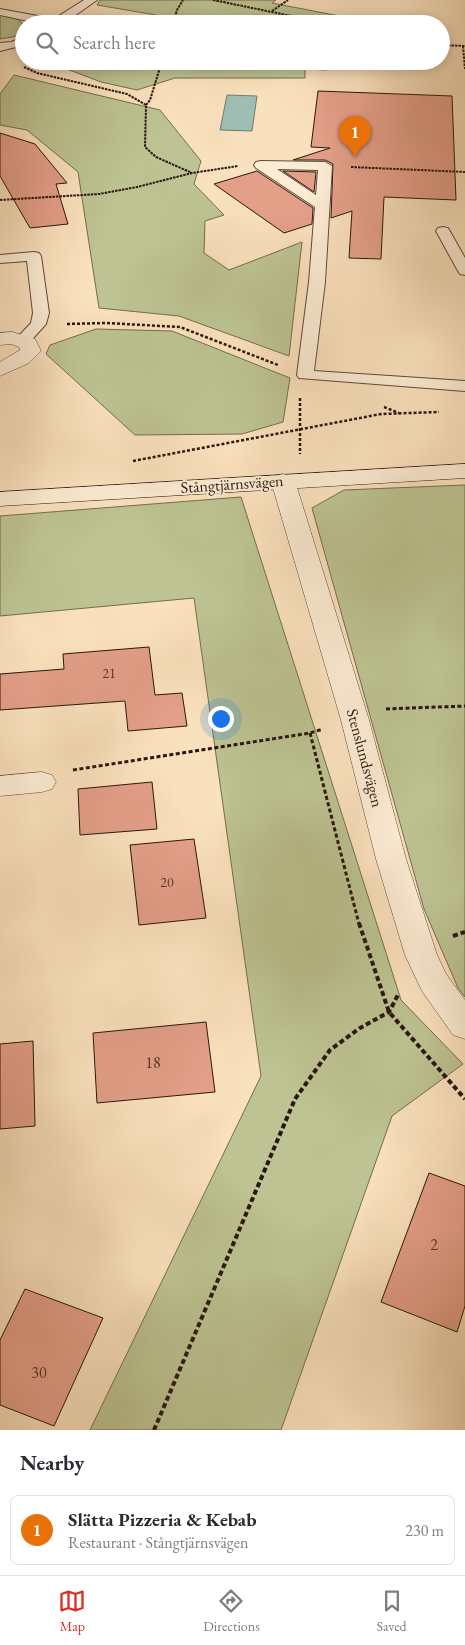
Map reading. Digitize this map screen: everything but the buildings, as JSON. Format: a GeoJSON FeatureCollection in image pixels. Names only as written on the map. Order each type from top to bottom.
{"type":"FeatureCollection","features":[{"type":"Feature","properties":{"kind":"street"},"geometry":{"type":"LineString","coordinates":[[0,339],[12,338],[28,343],[31,351],[22,359],[0,370]]}},
{"type":"Feature","properties":{"kind":"street","name":"Stångtjärnsvägen"},"geometry":{"type":"LineString","coordinates":[[0,499],[465,470]]}},
{"type":"Feature","properties":{"kind":"street","name":"Stenslundsvägen"},"geometry":{"type":"LineString","coordinates":[[283,481],[355,720],[391,859],[421,955],[433,982],[465,1025]]}},
{"type":"Feature","properties":{"kind":"street"},"geometry":{"type":"LineString","coordinates":[[0,786],[42,782]]}},
{"type":"Feature","properties":{"kind":"lane"},"geometry":{"type":"LineString","coordinates":[[68,15],[91,0]]}},
{"type":"Feature","properties":{"kind":"lane"},"geometry":{"type":"LineString","coordinates":[[0,12],[15,15]]}},
{"type":"Feature","properties":{"kind":"lane"},"geometry":{"type":"LineString","coordinates":[[0,47],[15,44]]}},
{"type":"Feature","properties":{"kind":"lane"},"geometry":{"type":"LineString","coordinates":[[261,165],[325,166],[317,282],[305,375],[465,386]]}},
{"type":"Feature","properties":{"kind":"lane"},"geometry":{"type":"LineString","coordinates":[[261,165],[322,205]]}},
{"type":"Feature","properties":{"kind":"lane"},"geometry":{"type":"LineString","coordinates":[[443,231],[465,271]]}},
{"type":"Feature","properties":{"kind":"lane"},"geometry":{"type":"LineString","coordinates":[[0,259],[34,256],[41,313],[38,324],[22,341]]}},
{"type":"Feature","properties":{"kind":"path"},"geometry":{"type":"LineString","coordinates":[[176,15],[183,0]]}},
{"type":"Feature","properties":{"kind":"path"},"geometry":{"type":"LineString","coordinates":[[213,0],[286,15]]}},
{"type":"Feature","properties":{"kind":"path"},"geometry":{"type":"LineString","coordinates":[[271,12],[288,0]]}},
{"type":"Feature","properties":{"kind":"path"},"geometry":{"type":"LineString","coordinates":[[450,45],[464,46],[465,70]]}},
{"type":"Feature","properties":{"kind":"path"},"geometry":{"type":"LineString","coordinates":[[31,70],[127,94],[146,104]]}},
{"type":"Feature","properties":{"kind":"path"},"geometry":{"type":"LineString","coordinates":[[146,104],[150,100],[159,70]]}},
{"type":"Feature","properties":{"kind":"path"},"geometry":{"type":"LineString","coordinates":[[146,104],[149,118],[145,134],[145,146],[156,157],[192,173]]}},
{"type":"Feature","properties":{"kind":"path"},"geometry":{"type":"LineString","coordinates":[[0,200],[99,194],[137,187],[192,173],[246,165],[261,165]]}},
{"type":"Feature","properties":{"kind":"path"},"geometry":{"type":"LineString","coordinates":[[325,166],[465,172]]}},
{"type":"Feature","properties":{"kind":"path"},"geometry":{"type":"LineString","coordinates":[[38,324],[106,323],[180,327],[305,375],[299,406],[299,429]]}},
{"type":"Feature","properties":{"kind":"path"},"geometry":{"type":"LineString","coordinates":[[382,406],[400,414]]}},
{"type":"Feature","properties":{"kind":"path"},"geometry":{"type":"LineString","coordinates":[[128,462],[381,414],[446,411]]}},
{"type":"Feature","properties":{"kind":"path"},"geometry":{"type":"LineString","coordinates":[[42,782],[62,772],[310,733],[382,710],[465,706]]}},
{"type":"Feature","properties":{"kind":"path"},"geometry":{"type":"LineString","coordinates":[[310,733],[357,918],[389,1012],[465,1099]]}},
{"type":"Feature","properties":{"kind":"path"},"geometry":{"type":"LineString","coordinates":[[154,1430],[296,1099],[330,1050],[360,1028],[389,1012]]}},
{"type":"Feature","properties":{"kind":"green space"},"geometry":{"type":"Polygon","coordinates":[[[100,0],[276,0],[272,3],[334,15],[156,15],[97,5],[100,0]]]}},
{"type":"Feature","properties":{"kind":"green space"},"geometry":{"type":"Polygon","coordinates":[[[0,15],[15,17],[15,36],[0,39],[0,15]]]}},
{"type":"Feature","properties":{"kind":"green space"},"geometry":{"type":"Polygon","coordinates":[[[70,70],[305,70],[305,78],[175,78],[137,90],[101,82],[70,70]]]}},
{"type":"Feature","properties":{"kind":"green space"},"geometry":{"type":"Polygon","coordinates":[[[14,75],[160,110],[201,161],[194,184],[224,215],[205,221],[204,253],[229,270],[302,242],[289,356],[179,316],[99,308],[78,172],[27,130],[0,125],[0,94],[14,75]]]}},
{"type":"Feature","properties":{"kind":"green space"},"geometry":{"type":"Polygon","coordinates":[[[96,329],[172,331],[290,378],[283,422],[242,434],[135,435],[46,354],[50,345],[96,329]]]}},
{"type":"Feature","properties":{"kind":"green space"},"geometry":{"type":"Polygon","coordinates":[[[465,485],[465,997],[458,988],[424,909],[312,508],[344,490],[465,485]]]}},
{"type":"Feature","properties":{"kind":"green space"},"geometry":{"type":"Polygon","coordinates":[[[241,497],[401,1000],[463,1064],[392,1116],[281,1430],[90,1430],[261,1076],[194,598],[0,616],[0,516],[241,497]]]}},
{"type":"Feature","properties":{"kind":"water"},"geometry":{"type":"Polygon","coordinates":[[[227,95],[257,96],[252,131],[220,130],[227,95]]]}},
{"type":"Feature","properties":{"kind":"place","name":"Slätta Pizzeria & Kebab"},"geometry":{"type":"Point","coordinates":[355,157]}}]}
